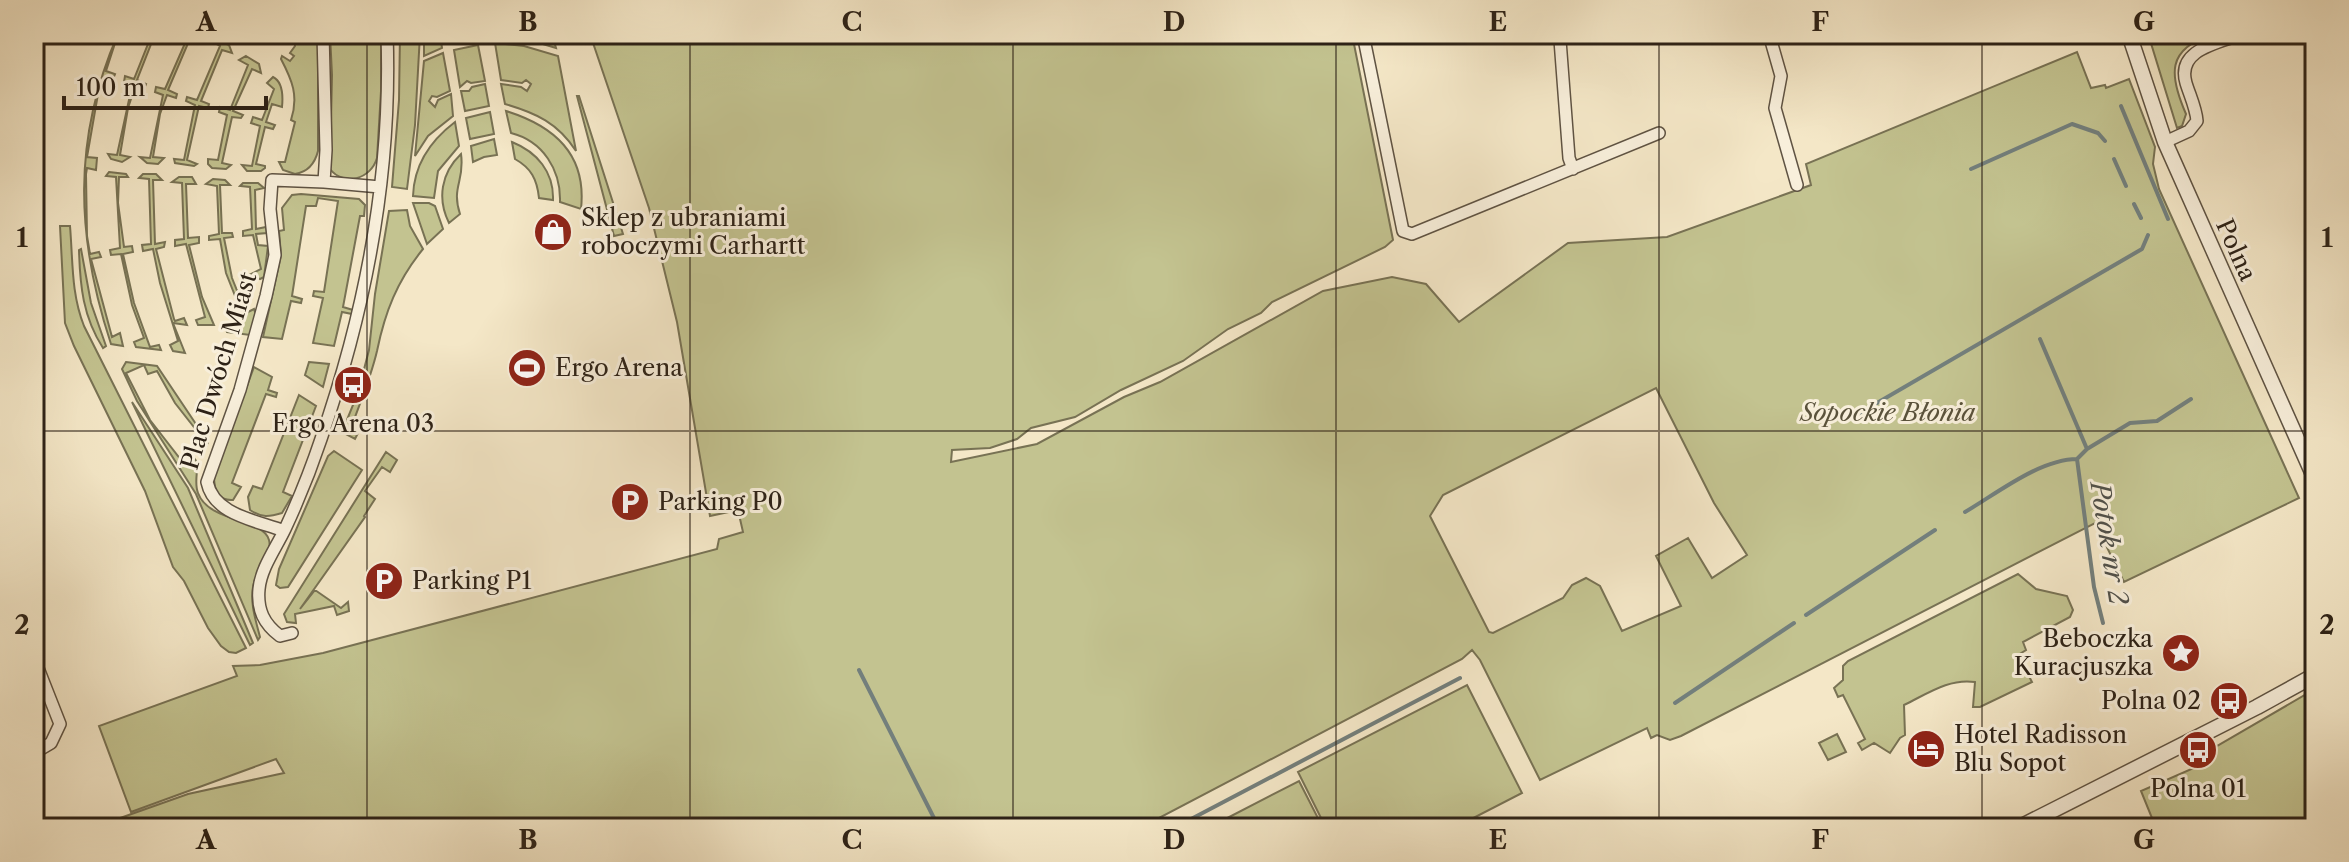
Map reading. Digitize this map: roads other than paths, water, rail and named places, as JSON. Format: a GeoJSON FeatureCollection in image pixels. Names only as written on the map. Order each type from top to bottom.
{"type":"FeatureCollection","features":[{"type":"Feature","properties":{"kind":"street"},"geometry":{"type":"LineString","coordinates":[[323,34],[324,182]]}},
{"type":"Feature","properties":{"kind":"street"},"geometry":{"type":"LineString","coordinates":[[292,633],[280,636],[267,626],[259,606],[261,578],[310,471],[340,382],[365,285],[380,187],[387,94],[387,34]]}},
{"type":"Feature","properties":{"kind":"street"},"geometry":{"type":"LineString","coordinates":[[1363,34],[1403,231],[1412,234],[1659,133]]}},
{"type":"Feature","properties":{"kind":"street"},"geometry":{"type":"LineString","coordinates":[[1769,34],[1781,76],[1775,108],[1797,185]]}},
{"type":"Feature","properties":{"kind":"street","name":"Polna"},"geometry":{"type":"LineString","coordinates":[[2129,34],[2165,142],[2315,479]]}},
{"type":"Feature","properties":{"kind":"street"},"geometry":{"type":"LineString","coordinates":[[2165,142],[2189,131],[2197,121],[2184,74],[2188,59],[2195,52],[2242,34]]}},
{"type":"Feature","properties":{"kind":"street"},"geometry":{"type":"LineString","coordinates":[[1560,40],[1569,158],[1573,169]]}},
{"type":"Feature","properties":{"kind":"street","name":"Plac Dwóch Miast"},"geometry":{"type":"LineString","coordinates":[[284,531],[223,508],[209,493],[207,482],[244,377],[275,255],[270,209],[272,180],[380,187]]}},
{"type":"Feature","properties":{"kind":"street"},"geometry":{"type":"LineString","coordinates":[[34,658],[60,724],[51,743],[34,753]]}},
{"type":"Feature","properties":{"kind":"street"},"geometry":{"type":"LineString","coordinates":[[2018,828],[2315,675]]}},
{"type":"Feature","properties":{"kind":"waterway"},"geometry":{"type":"LineString","coordinates":[[2121,106],[2168,219]]}},
{"type":"Feature","properties":{"kind":"waterway"},"geometry":{"type":"LineString","coordinates":[[1971,169],[2072,124],[2098,133],[2105,141]]}},
{"type":"Feature","properties":{"kind":"waterway"},"geometry":{"type":"LineString","coordinates":[[2114,159],[2126,186]]}},
{"type":"Feature","properties":{"kind":"waterway"},"geometry":{"type":"LineString","coordinates":[[2134,204],[2141,218]]}},
{"type":"Feature","properties":{"kind":"waterway"},"geometry":{"type":"LineString","coordinates":[[1846,421],[2142,249],[2148,235]]}},
{"type":"Feature","properties":{"kind":"waterway","name":"Potok nr 2"},"geometry":{"type":"LineString","coordinates":[[2040,339],[2087,449],[2077,459],[2094,587],[2103,623]]}},
{"type":"Feature","properties":{"kind":"waterway"},"geometry":{"type":"LineString","coordinates":[[2087,449],[2130,423],[2157,421],[2191,399]]}},
{"type":"Feature","properties":{"kind":"waterway"},"geometry":{"type":"LineString","coordinates":[[1965,512],[2033,471],[2077,459]]}},
{"type":"Feature","properties":{"kind":"waterway"},"geometry":{"type":"LineString","coordinates":[[1806,615],[1935,530]]}},
{"type":"Feature","properties":{"kind":"waterway"},"geometry":{"type":"LineString","coordinates":[[1675,703],[1794,623]]}},
{"type":"Feature","properties":{"kind":"waterway"},"geometry":{"type":"LineString","coordinates":[[859,670],[939,828]]}},
{"type":"Feature","properties":{"kind":"waterway"},"geometry":{"type":"LineString","coordinates":[[1174,828],[1460,678]]}},
{"type":"Feature","properties":{"kind":"place","name":"Sklep z ubraniami roboczymi Carhartt"},"geometry":{"type":"Point","coordinates":[553,232]}},
{"type":"Feature","properties":{"kind":"place","name":"Ergo Arena"},"geometry":{"type":"Point","coordinates":[527,368]}},
{"type":"Feature","properties":{"kind":"place","name":"Ergo Arena 03"},"geometry":{"type":"Point","coordinates":[353,385]}},
{"type":"Feature","properties":{"kind":"place","name":"Parking P0"},"geometry":{"type":"Point","coordinates":[630,502]}},
{"type":"Feature","properties":{"kind":"place","name":"Parking P1"},"geometry":{"type":"Point","coordinates":[384,581]}},
{"type":"Feature","properties":{"kind":"place","name":"Beboczka Kuracjuszka"},"geometry":{"type":"Point","coordinates":[2181,653]}},
{"type":"Feature","properties":{"kind":"place","name":"Polna 02"},"geometry":{"type":"Point","coordinates":[2229,701]}},
{"type":"Feature","properties":{"kind":"place","name":"Hotel Radisson Blu Sopot"},"geometry":{"type":"Point","coordinates":[1926,749]}},
{"type":"Feature","properties":{"kind":"place","name":"Polna 01"},"geometry":{"type":"Point","coordinates":[2198,750]}},
{"type":"Feature","properties":{"kind":"park label","name":"Sopockie Błonia"},"geometry":{"type":"Point","coordinates":[1888,413]}}]}
